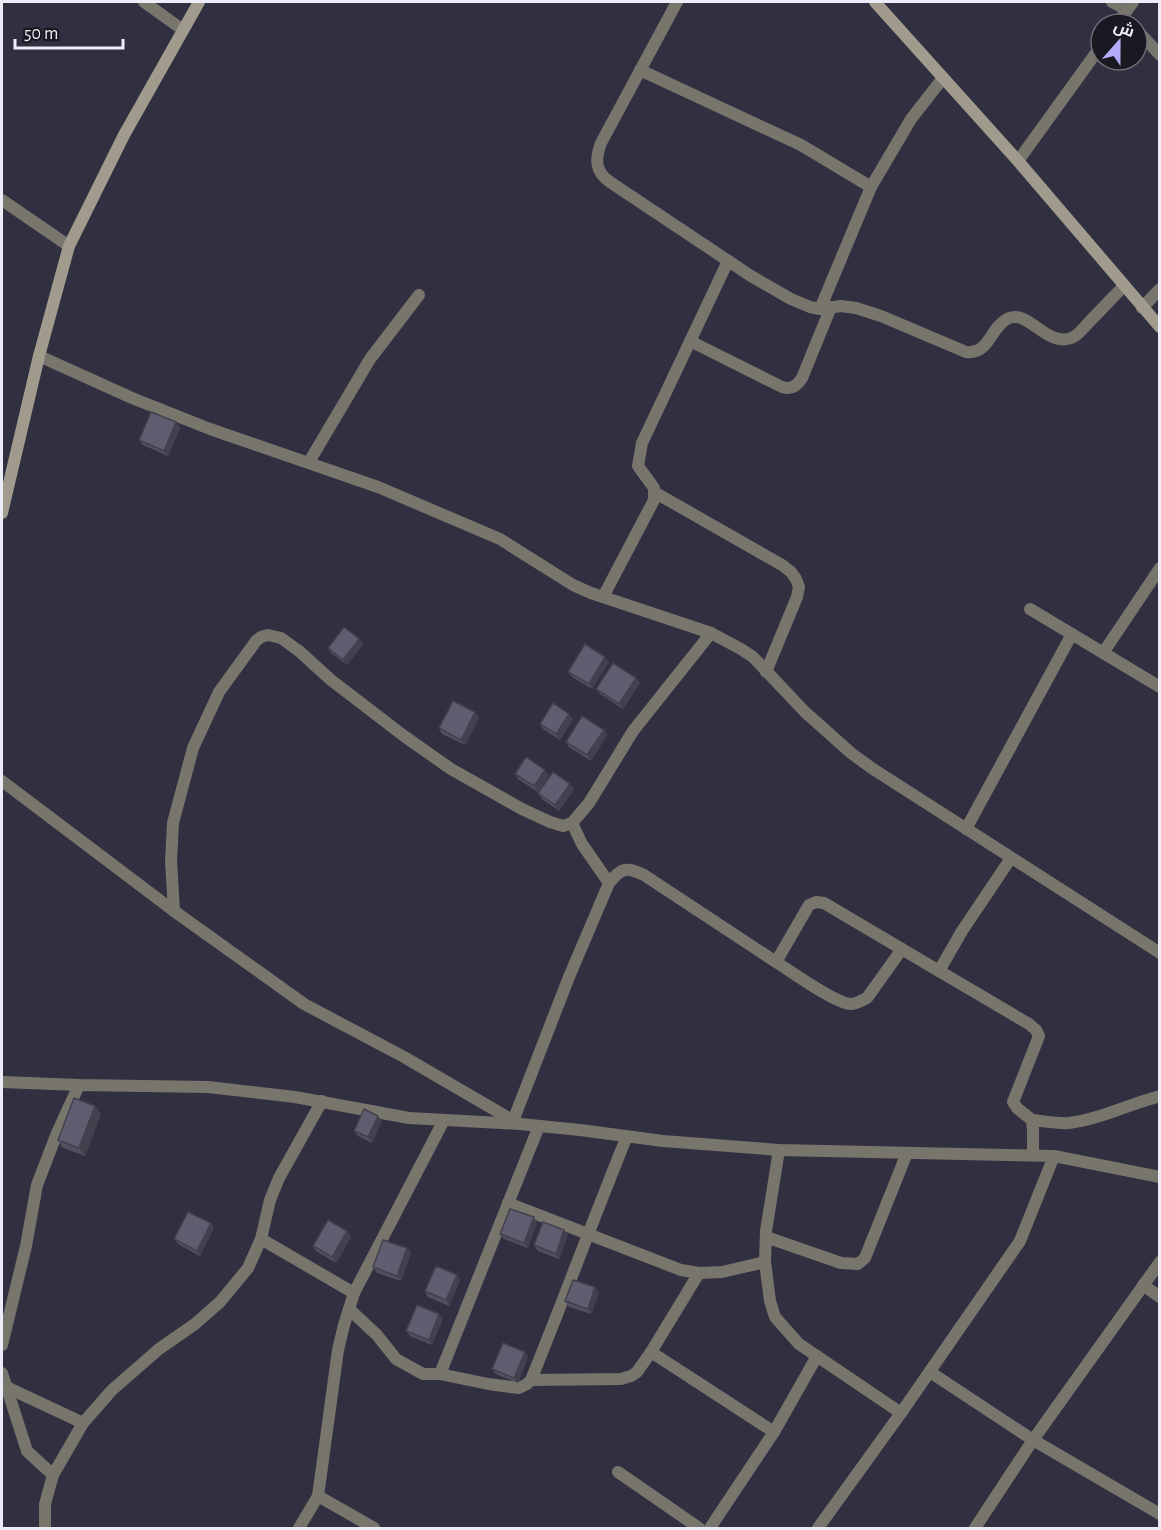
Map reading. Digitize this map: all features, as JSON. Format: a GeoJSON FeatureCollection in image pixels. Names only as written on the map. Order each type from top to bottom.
{"type":"FeatureCollection","features":[{"type":"Feature","properties":{"kind":"street"},"geometry":{"type":"LineString","coordinates":[[144,2],[183,30]]}},
{"type":"Feature","properties":{"kind":"street"},"geometry":{"type":"LineString","coordinates":[[2,513],[39,356],[69,246],[124,135],[199,2]]}},
{"type":"Feature","properties":{"kind":"street"},"geometry":{"type":"LineString","coordinates":[[677,2],[601,143],[597,158],[598,170],[602,177],[751,276],[810,307],[856,308],[973,353],[984,346],[1006,319],[1013,317],[1022,319],[1058,340],[1074,337],[1124,286]]}},
{"type":"Feature","properties":{"kind":"street"},"geometry":{"type":"LineString","coordinates":[[875,2],[1018,161],[1160,327]]}},
{"type":"Feature","properties":{"kind":"street"},"geometry":{"type":"LineString","coordinates":[[1149,43],[1160,55]]}},
{"type":"Feature","properties":{"kind":"street"},"geometry":{"type":"LineString","coordinates":[[1018,161],[1089,63]]}},
{"type":"Feature","properties":{"kind":"street"},"geometry":{"type":"LineString","coordinates":[[640,70],[801,145],[871,187]]}},
{"type":"Feature","properties":{"kind":"street"},"geometry":{"type":"LineString","coordinates":[[690,341],[782,387],[787,389],[796,386],[802,378],[825,308],[871,187],[911,119],[943,78]]}},
{"type":"Feature","properties":{"kind":"street"},"geometry":{"type":"LineString","coordinates":[[2,200],[69,246]]}},
{"type":"Feature","properties":{"kind":"street"},"geometry":{"type":"LineString","coordinates":[[603,597],[654,500],[652,485],[638,466],[642,443],[728,261]]}},
{"type":"Feature","properties":{"kind":"street"},"geometry":{"type":"LineString","coordinates":[[1142,308],[1160,289]]}},
{"type":"Feature","properties":{"kind":"street"},"geometry":{"type":"LineString","coordinates":[[309,462],[370,359],[419,295]]}},
{"type":"Feature","properties":{"kind":"street"},"geometry":{"type":"LineString","coordinates":[[39,356],[132,398],[210,429],[378,487],[500,539],[573,585],[591,593],[711,633],[753,657],[805,712],[851,753],[873,769],[1160,953]]}},
{"type":"Feature","properties":{"kind":"street"},"geometry":{"type":"LineString","coordinates":[[654,492],[770,557],[791,572],[796,579],[799,587],[796,597],[766,672]]}},
{"type":"Feature","properties":{"kind":"street"},"geometry":{"type":"LineString","coordinates":[[1103,653],[1160,567]]}},
{"type":"Feature","properties":{"kind":"street"},"geometry":{"type":"LineString","coordinates":[[1030,609],[1160,687]]}},
{"type":"Feature","properties":{"kind":"street"},"geometry":{"type":"LineString","coordinates":[[174,911],[171,861],[172,823],[193,748],[219,692],[261,637],[268,635],[281,638],[331,680],[451,769],[522,809],[563,826],[572,823],[589,803],[633,731],[711,633]]}},
{"type":"Feature","properties":{"kind":"street"},"geometry":{"type":"LineString","coordinates":[[966,829],[1072,634]]}},
{"type":"Feature","properties":{"kind":"street"},"geometry":{"type":"LineString","coordinates":[[2,781],[174,911],[304,1004],[404,1057],[517,1122]]}},
{"type":"Feature","properties":{"kind":"street"},"geometry":{"type":"LineString","coordinates":[[572,823],[582,844],[609,883]]}},
{"type":"Feature","properties":{"kind":"street"},"geometry":{"type":"LineString","coordinates":[[939,971],[962,931],[1011,858]]}},
{"type":"Feature","properties":{"kind":"street"},"geometry":{"type":"LineString","coordinates":[[517,1122],[569,977],[609,883],[616,874],[624,869],[644,875],[776,962],[843,1002],[852,1004],[867,998],[902,949]]}},
{"type":"Feature","properties":{"kind":"street"},"geometry":{"type":"LineString","coordinates":[[776,962],[808,905],[816,902],[824,903],[1036,1029],[1039,1036],[1013,1102],[1032,1120],[1069,1123],[1099,1117],[1160,1096]]}},
{"type":"Feature","properties":{"kind":"street"},"geometry":{"type":"LineString","coordinates":[[2,1082],[208,1087],[322,1101],[409,1118],[517,1122],[663,1141],[779,1149],[1054,1156],[1160,1177]]}},
{"type":"Feature","properties":{"kind":"street"},"geometry":{"type":"LineString","coordinates":[[2,1346],[26,1246],[37,1185],[79,1085]]}},
{"type":"Feature","properties":{"kind":"street"},"geometry":{"type":"LineString","coordinates":[[45,1528],[45,1504],[53,1475],[83,1423],[112,1390],[159,1349],[195,1324],[220,1302],[248,1268],[261,1239],[270,1200],[279,1178],[322,1101]]}},
{"type":"Feature","properties":{"kind":"street"},"geometry":{"type":"LineString","coordinates":[[299,1528],[318,1496],[338,1350],[354,1293],[444,1120]]}},
{"type":"Feature","properties":{"kind":"street"},"geometry":{"type":"LineString","coordinates":[[1032,1120],[1033,1155]]}},
{"type":"Feature","properties":{"kind":"street"},"geometry":{"type":"LineString","coordinates":[[440,1374],[538,1126]]}},
{"type":"Feature","properties":{"kind":"street"},"geometry":{"type":"LineString","coordinates":[[349,1310],[377,1335],[396,1359],[423,1374],[440,1374],[519,1388],[527,1384],[531,1380],[627,1136]]}},
{"type":"Feature","properties":{"kind":"street"},"geometry":{"type":"LineString","coordinates":[[779,1149],[766,1237],[765,1262],[770,1301],[775,1317],[799,1344],[901,1413]]}},
{"type":"Feature","properties":{"kind":"street"},"geometry":{"type":"LineString","coordinates":[[766,1237],[841,1263],[858,1264],[865,1258],[907,1153]]}},
{"type":"Feature","properties":{"kind":"street"},"geometry":{"type":"LineString","coordinates":[[818,1528],[930,1372],[1020,1241],[1054,1156]]}},
{"type":"Feature","properties":{"kind":"street"},"geometry":{"type":"LineString","coordinates":[[508,1203],[681,1270],[699,1274],[722,1272],[765,1262]]}},
{"type":"Feature","properties":{"kind":"street"},"geometry":{"type":"LineString","coordinates":[[261,1239],[354,1293]]}},
{"type":"Feature","properties":{"kind":"street"},"geometry":{"type":"LineString","coordinates":[[975,1528],[1034,1440],[1160,1262]]}},
{"type":"Feature","properties":{"kind":"street"},"geometry":{"type":"LineString","coordinates":[[531,1380],[621,1379],[631,1376],[637,1372],[651,1352],[699,1274]]}},
{"type":"Feature","properties":{"kind":"street"},"geometry":{"type":"LineString","coordinates":[[1143,1285],[1160,1297]]}},
{"type":"Feature","properties":{"kind":"street"},"geometry":{"type":"LineString","coordinates":[[651,1352],[774,1432]]}},
{"type":"Feature","properties":{"kind":"street"},"geometry":{"type":"LineString","coordinates":[[710,1528],[774,1432],[817,1356]]}},
{"type":"Feature","properties":{"kind":"street"},"geometry":{"type":"LineString","coordinates":[[930,1372],[1034,1440],[1160,1514]]}},
{"type":"Feature","properties":{"kind":"street"},"geometry":{"type":"LineString","coordinates":[[2,1373],[4,1386],[27,1451],[53,1475]]}},
{"type":"Feature","properties":{"kind":"street"},"geometry":{"type":"LineString","coordinates":[[4,1386],[83,1423]]}},
{"type":"Feature","properties":{"kind":"street"},"geometry":{"type":"LineString","coordinates":[[618,1472],[699,1528]]}},
{"type":"Feature","properties":{"kind":"street"},"geometry":{"type":"LineString","coordinates":[[318,1496],[374,1528]]}},
{"type":"Feature","properties":{"kind":"building"},"geometry":{"type":"Polygon","coordinates":[[[151,412],[176,422],[164,451],[139,440],[151,412]]]}},
{"type":"Feature","properties":{"kind":"building"},"geometry":{"type":"Polygon","coordinates":[[[344,627],[359,639],[343,660],[328,648],[344,627]]]}},
{"type":"Feature","properties":{"kind":"building"},"geometry":{"type":"Polygon","coordinates":[[[585,644],[605,657],[589,684],[568,672],[585,644]]]}},
{"type":"Feature","properties":{"kind":"building"},"geometry":{"type":"Polygon","coordinates":[[[613,663],[636,678],[619,704],[596,689],[613,663]]]}},
{"type":"Feature","properties":{"kind":"building"},"geometry":{"type":"Polygon","coordinates":[[[453,701],[475,712],[461,740],[439,728],[453,701]]]}},
{"type":"Feature","properties":{"kind":"building"},"geometry":{"type":"Polygon","coordinates":[[[553,703],[569,714],[556,734],[540,724],[553,703]]]}},
{"type":"Feature","properties":{"kind":"building"},"geometry":{"type":"Polygon","coordinates":[[[582,716],[604,730],[587,755],[566,742],[582,716]]]}},
{"type":"Feature","properties":{"kind":"building"},"geometry":{"type":"Polygon","coordinates":[[[526,757],[545,770],[534,786],[515,774],[526,757]]]}},
{"type":"Feature","properties":{"kind":"building"},"geometry":{"type":"Polygon","coordinates":[[[553,772],[570,784],[555,805],[538,793],[553,772]]]}},
{"type":"Feature","properties":{"kind":"building"},"geometry":{"type":"Polygon","coordinates":[[[74,1098],[95,1106],[79,1148],[58,1140],[74,1098]]]}},
{"type":"Feature","properties":{"kind":"building"},"geometry":{"type":"Polygon","coordinates":[[[364,1109],[378,1116],[368,1137],[354,1131],[364,1109]]]}},
{"type":"Feature","properties":{"kind":"building"},"geometry":{"type":"Polygon","coordinates":[[[510,1209],[534,1217],[524,1243],[500,1234],[510,1209]]]}},
{"type":"Feature","properties":{"kind":"building"},"geometry":{"type":"Polygon","coordinates":[[[188,1212],[211,1223],[197,1251],[174,1239],[188,1212]]]}},
{"type":"Feature","properties":{"kind":"building"},"geometry":{"type":"Polygon","coordinates":[[[328,1220],[347,1231],[332,1257],[313,1246],[328,1220]]]}},
{"type":"Feature","properties":{"kind":"building"},"geometry":{"type":"Polygon","coordinates":[[[543,1222],[564,1230],[556,1254],[534,1245],[543,1222]]]}},
{"type":"Feature","properties":{"kind":"building"},"geometry":{"type":"Polygon","coordinates":[[[383,1240],[407,1248],[397,1276],[373,1267],[383,1240]]]}},
{"type":"Feature","properties":{"kind":"building"},"geometry":{"type":"Polygon","coordinates":[[[436,1266],[457,1275],[446,1300],[425,1291],[436,1266]]]}},
{"type":"Feature","properties":{"kind":"building"},"geometry":{"type":"Polygon","coordinates":[[[573,1280],[595,1287],[588,1309],[565,1301],[573,1280]]]}},
{"type":"Feature","properties":{"kind":"building"},"geometry":{"type":"Polygon","coordinates":[[[417,1305],[439,1314],[429,1340],[406,1331],[417,1305]]]}},
{"type":"Feature","properties":{"kind":"building"},"geometry":{"type":"Polygon","coordinates":[[[503,1343],[525,1352],[514,1378],[492,1369],[503,1343]]]}}]}
